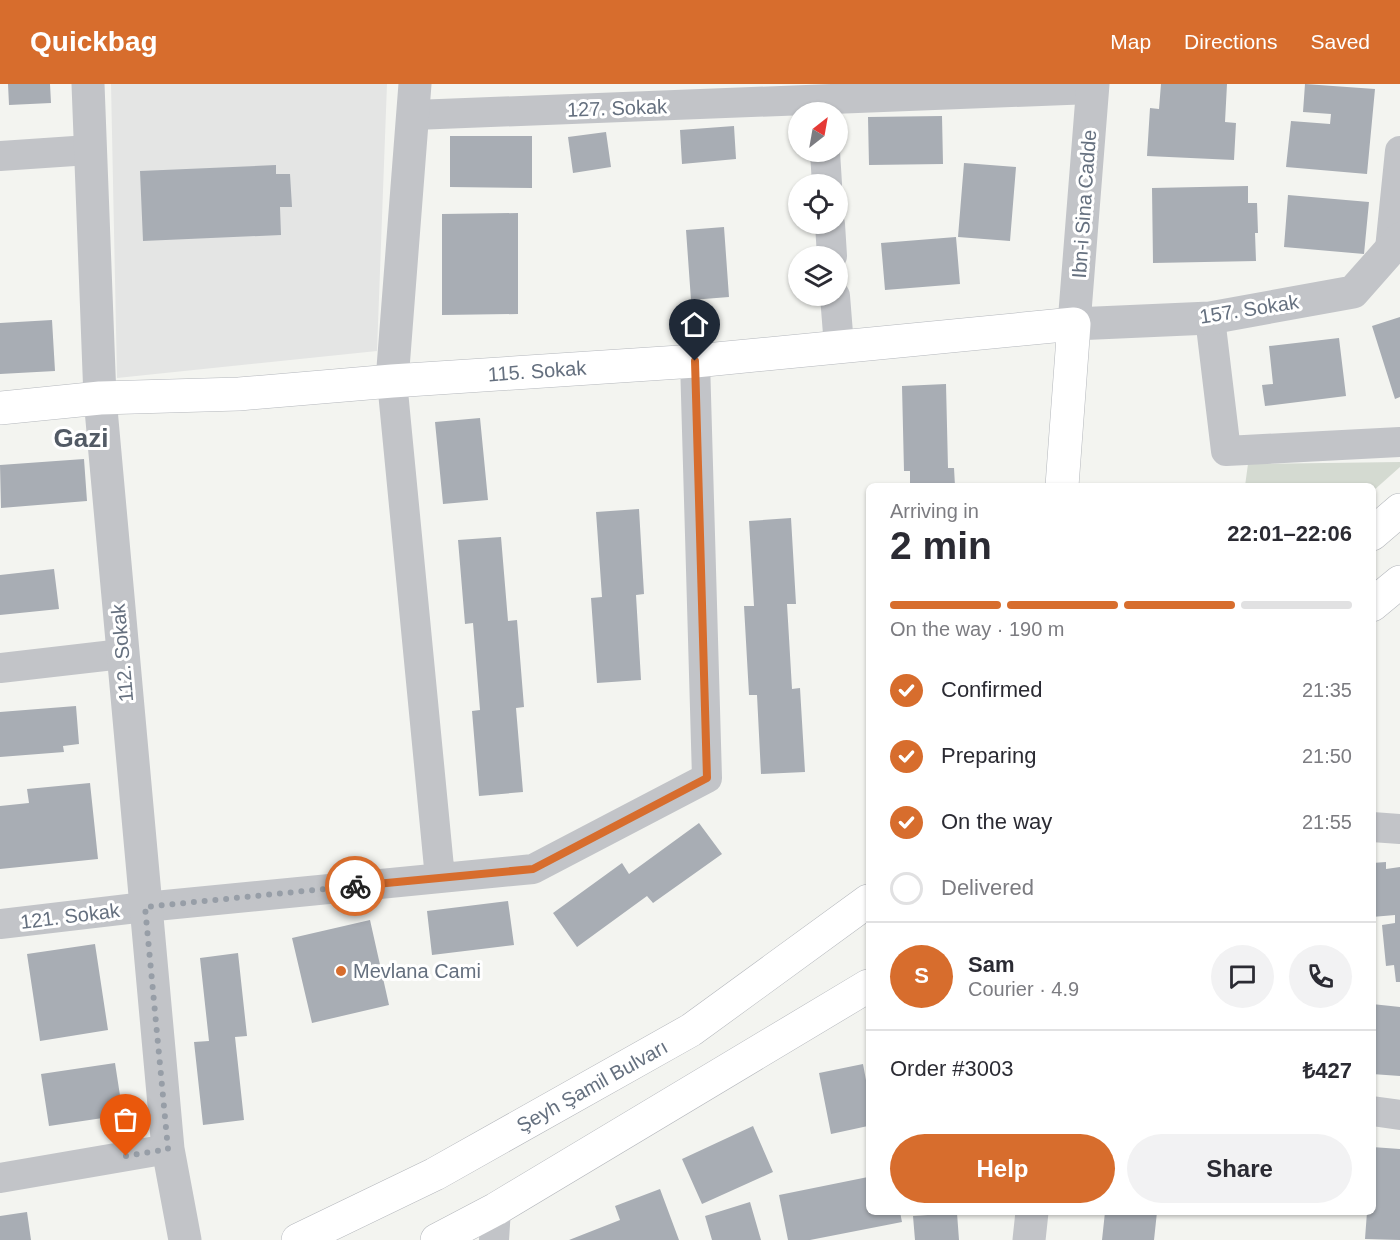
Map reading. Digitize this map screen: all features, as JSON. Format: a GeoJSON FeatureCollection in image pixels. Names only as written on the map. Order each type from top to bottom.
{"type":"FeatureCollection","features":[{"type":"Feature","properties":{"kind":"main road","name":"115. Sokak"},"geometry":{"type":"LineString","coordinates":[[0,408],[100,398],[239,394],[392,381],[695,361],[1074,324]]}},
{"type":"Feature","properties":{"kind":"main road"},"geometry":{"type":"LineString","coordinates":[[1062,483],[1074,324]]}},
{"type":"Feature","properties":{"kind":"main road"},"geometry":{"type":"LineString","coordinates":[[1376,531],[1400,510]]}},
{"type":"Feature","properties":{"kind":"main road"},"geometry":{"type":"LineString","coordinates":[[1376,602],[1400,582]]}},
{"type":"Feature","properties":{"kind":"main road","name":"Şeyh Şamil Bulvarı"},"geometry":{"type":"LineString","coordinates":[[298,1240],[435,1174],[691,1030],[866,902]]}},
{"type":"Feature","properties":{"kind":"main road"},"geometry":{"type":"LineString","coordinates":[[437,1240],[495,1225],[866,987]]}},
{"type":"Feature","properties":{"kind":"street","name":"112. Sokak"},"geometry":{"type":"LineString","coordinates":[[88,84],[100,398],[168,1149],[185,1240]]}},
{"type":"Feature","properties":{"kind":"street","name":"127. Sokak"},"geometry":{"type":"LineString","coordinates":[[414,100],[821,99],[1093,87]]}},
{"type":"Feature","properties":{"kind":"street","name":"Ibn-i Sina Cadde"},"geometry":{"type":"LineString","coordinates":[[1074,324],[1093,87]]}},
{"type":"Feature","properties":{"kind":"street"},"geometry":{"type":"LineString","coordinates":[[414,100],[392,381],[440,878]]}},
{"type":"Feature","properties":{"kind":"street"},"geometry":{"type":"LineString","coordinates":[[0,156],[89,150]]}},
{"type":"Feature","properties":{"kind":"street"},"geometry":{"type":"LineString","coordinates":[[1395,244],[1400,151]]}},
{"type":"Feature","properties":{"kind":"street","name":"157. Sokak"},"geometry":{"type":"LineString","coordinates":[[1074,324],[1210,318],[1353,292],[1395,244]]}},
{"type":"Feature","properties":{"kind":"street"},"geometry":{"type":"LineString","coordinates":[[836,306],[839,346]]}},
{"type":"Feature","properties":{"kind":"street"},"geometry":{"type":"LineString","coordinates":[[1210,318],[1226,452],[1400,442]]}},
{"type":"Feature","properties":{"kind":"street","name":"121. Sokak"},"geometry":{"type":"LineString","coordinates":[[0,924],[145,907],[533,869],[707,778],[695,361]]}},
{"type":"Feature","properties":{"kind":"street"},"geometry":{"type":"LineString","coordinates":[[0,668],[122,654]]}},
{"type":"Feature","properties":{"kind":"street"},"geometry":{"type":"LineString","coordinates":[[1376,827],[1400,829]]}},
{"type":"Feature","properties":{"kind":"street"},"geometry":{"type":"LineString","coordinates":[[1376,1111],[1400,1114]]}},
{"type":"Feature","properties":{"kind":"street"},"geometry":{"type":"LineString","coordinates":[[0,1178],[168,1149]]}},
{"type":"Feature","properties":{"kind":"street"},"geometry":{"type":"LineString","coordinates":[[1029,1240],[1032,1215]]}},
{"type":"Feature","properties":{"kind":"shaded area"},"geometry":{"type":"Polygon","coordinates":[[[111,84],[387,84],[377,351],[117,378],[111,84]]]}},
{"type":"Feature","properties":{"kind":"shaded area"},"geometry":{"type":"Polygon","coordinates":[[[1400,462],[1400,467],[1376,488],[1376,483],[1245,483],[1248,464],[1400,462]]]}},
{"type":"Feature","properties":{"kind":"building"},"geometry":{"type":"Polygon","coordinates":[[[8,84],[50,84],[51,103],[9,105],[8,84]]]}},
{"type":"Feature","properties":{"kind":"building"},"geometry":{"type":"Polygon","coordinates":[[[1161,84],[1227,84],[1225,122],[1236,123],[1234,160],[1147,156],[1150,108],[1159,109],[1161,84]]]}},
{"type":"Feature","properties":{"kind":"building"},"geometry":{"type":"Polygon","coordinates":[[[1305,84],[1375,89],[1367,174],[1286,167],[1291,121],[1330,124],[1331,114],[1303,112],[1305,84]]]}},
{"type":"Feature","properties":{"kind":"building"},"geometry":{"type":"Polygon","coordinates":[[[942,116],[943,164],[869,165],[868,117],[942,116]]]}},
{"type":"Feature","properties":{"kind":"building"},"geometry":{"type":"Polygon","coordinates":[[[734,126],[736,159],[682,164],[680,130],[734,126]]]}},
{"type":"Feature","properties":{"kind":"building"},"geometry":{"type":"Polygon","coordinates":[[[606,132],[611,167],[573,173],[568,137],[606,132]]]}},
{"type":"Feature","properties":{"kind":"building"},"geometry":{"type":"Polygon","coordinates":[[[450,136],[532,136],[532,188],[450,187],[450,136]]]}},
{"type":"Feature","properties":{"kind":"building"},"geometry":{"type":"Polygon","coordinates":[[[964,163],[1016,167],[1010,241],[958,237],[964,163]]]}},
{"type":"Feature","properties":{"kind":"building"},"geometry":{"type":"Polygon","coordinates":[[[276,165],[276,174],[290,174],[292,207],[280,207],[281,235],[143,241],[140,171],[276,165]]]}},
{"type":"Feature","properties":{"kind":"building"},"geometry":{"type":"Polygon","coordinates":[[[1248,186],[1248,203],[1257,203],[1256,261],[1153,263],[1152,188],[1248,186]]]}},
{"type":"Feature","properties":{"kind":"building"},"geometry":{"type":"Polygon","coordinates":[[[1288,195],[1369,202],[1364,254],[1284,247],[1288,195]]]}},
{"type":"Feature","properties":{"kind":"building"},"geometry":{"type":"Polygon","coordinates":[[[518,213],[518,314],[442,315],[442,214],[518,213]]]}},
{"type":"Feature","properties":{"kind":"building"},"geometry":{"type":"Polygon","coordinates":[[[724,227],[729,297],[691,300],[686,230],[724,227]]]}},
{"type":"Feature","properties":{"kind":"building"},"geometry":{"type":"Polygon","coordinates":[[[956,237],[960,284],[885,290],[881,243],[956,237]]]}},
{"type":"Feature","properties":{"kind":"building"},"geometry":{"type":"Polygon","coordinates":[[[1400,317],[1400,397],[1395,399],[1372,326],[1400,317]]]}},
{"type":"Feature","properties":{"kind":"building"},"geometry":{"type":"Polygon","coordinates":[[[52,320],[55,371],[0,374],[0,323],[52,320]]]}},
{"type":"Feature","properties":{"kind":"building"},"geometry":{"type":"Polygon","coordinates":[[[1339,338],[1346,396],[1265,406],[1262,385],[1273,384],[1269,346],[1339,338]]]}},
{"type":"Feature","properties":{"kind":"building"},"geometry":{"type":"Polygon","coordinates":[[[946,384],[948,468],[954,468],[955,483],[910,483],[910,471],[904,471],[902,386],[946,384]]]}},
{"type":"Feature","properties":{"kind":"building"},"geometry":{"type":"Polygon","coordinates":[[[480,418],[488,500],[443,504],[435,422],[480,418]]]}},
{"type":"Feature","properties":{"kind":"building"},"geometry":{"type":"Polygon","coordinates":[[[84,459],[87,501],[1,508],[0,465],[84,459]]]}},
{"type":"Feature","properties":{"kind":"building"},"geometry":{"type":"Polygon","coordinates":[[[639,509],[644,594],[636,595],[641,680],[597,683],[591,598],[602,597],[596,512],[639,509]]]}},
{"type":"Feature","properties":{"kind":"building"},"geometry":{"type":"Polygon","coordinates":[[[791,518],[796,604],[787,604],[792,689],[800,688],[805,772],[761,774],[757,695],[749,695],[744,606],[754,606],[749,521],[791,518]]]}},
{"type":"Feature","properties":{"kind":"building"},"geometry":{"type":"Polygon","coordinates":[[[501,537],[508,621],[517,620],[524,707],[516,708],[523,792],[479,796],[472,711],[480,710],[473,623],[465,624],[458,540],[501,537]]]}},
{"type":"Feature","properties":{"kind":"building"},"geometry":{"type":"Polygon","coordinates":[[[54,569],[59,609],[0,615],[0,575],[54,569]]]}},
{"type":"Feature","properties":{"kind":"building"},"geometry":{"type":"Polygon","coordinates":[[[76,706],[79,744],[63,746],[64,752],[0,757],[0,712],[76,706]]]}},
{"type":"Feature","properties":{"kind":"building"},"geometry":{"type":"Polygon","coordinates":[[[90,783],[98,859],[0,869],[0,806],[29,803],[27,789],[90,783]]]}},
{"type":"Feature","properties":{"kind":"building"},"geometry":{"type":"Polygon","coordinates":[[[699,823],[722,854],[653,903],[647,896],[577,947],[553,913],[622,863],[629,874],[699,823]]]}},
{"type":"Feature","properties":{"kind":"building"},"geometry":{"type":"Polygon","coordinates":[[[1386,862],[1386,869],[1400,867],[1400,982],[1396,982],[1394,965],[1386,966],[1382,925],[1395,923],[1395,915],[1376,917],[1376,863],[1386,862]]]}},
{"type":"Feature","properties":{"kind":"building"},"geometry":{"type":"Polygon","coordinates":[[[508,901],[514,945],[432,955],[427,911],[508,901]]]}},
{"type":"Feature","properties":{"kind":"building","name":"Mevlana Cami"},"geometry":{"type":"Polygon","coordinates":[[[370,920],[389,1005],[312,1023],[292,938],[370,920]]]}},
{"type":"Feature","properties":{"kind":"building"},"geometry":{"type":"Polygon","coordinates":[[[95,944],[108,1030],[40,1041],[27,954],[95,944]]]}},
{"type":"Feature","properties":{"kind":"building"},"geometry":{"type":"Polygon","coordinates":[[[238,953],[247,1036],[235,1037],[244,1120],[203,1125],[194,1042],[209,1041],[200,958],[238,953]]]}},
{"type":"Feature","properties":{"kind":"building"},"geometry":{"type":"Polygon","coordinates":[[[1376,1004],[1400,1007],[1400,1076],[1376,1074],[1376,1004]]]}},
{"type":"Feature","properties":{"kind":"building"},"geometry":{"type":"Polygon","coordinates":[[[115,1063],[123,1115],[49,1126],[41,1074],[115,1063]]]}},
{"type":"Feature","properties":{"kind":"building"},"geometry":{"type":"Polygon","coordinates":[[[863,1064],[866,1080],[866,1126],[831,1134],[819,1073],[863,1064]]]}},
{"type":"Feature","properties":{"kind":"building"},"geometry":{"type":"Polygon","coordinates":[[[753,1126],[773,1172],[702,1204],[682,1159],[753,1126]]]}},
{"type":"Feature","properties":{"kind":"building"},"geometry":{"type":"Polygon","coordinates":[[[1376,1147],[1400,1149],[1400,1240],[1365,1239],[1367,1215],[1376,1215],[1376,1147]]]}},
{"type":"Feature","properties":{"kind":"building"},"geometry":{"type":"Polygon","coordinates":[[[866,1177],[866,1215],[901,1215],[902,1222],[810,1240],[788,1240],[779,1195],[866,1177]]]}},
{"type":"Feature","properties":{"kind":"building"},"geometry":{"type":"Polygon","coordinates":[[[660,1189],[679,1240],[569,1240],[620,1220],[615,1206],[660,1189]]]}},
{"type":"Feature","properties":{"kind":"building"},"geometry":{"type":"Polygon","coordinates":[[[750,1202],[761,1240],[712,1240],[705,1216],[750,1202]]]}},
{"type":"Feature","properties":{"kind":"building"},"geometry":{"type":"Polygon","coordinates":[[[27,1212],[31,1240],[0,1240],[0,1216],[27,1212]]]}},
{"type":"Feature","properties":{"kind":"building"},"geometry":{"type":"Polygon","coordinates":[[[957,1215],[959,1240],[915,1240],[913,1216],[957,1215]]]}},
{"type":"Feature","properties":{"kind":"building"},"geometry":{"type":"Polygon","coordinates":[[[1105,1215],[1157,1215],[1154,1240],[1102,1240],[1105,1215]]]}},
{"type":"Feature","properties":{"kind":"way so far"},"geometry":{"type":"LineString","coordinates":[[126,1156],[168,1149],[145,907],[355,886]]}},
{"type":"Feature","properties":{"kind":"place","name":"Mevlana Cami"},"geometry":{"type":"Point","coordinates":[341,971]}},
{"type":"Feature","properties":{"kind":"district","name":"Gazi"},"geometry":{"type":"Point","coordinates":[81,438]}},
{"type":"Feature","properties":{"kind":"route"},"geometry":{"type":"LineString","coordinates":[[355,886],[533,869],[707,778],[695,361]]}}]}
